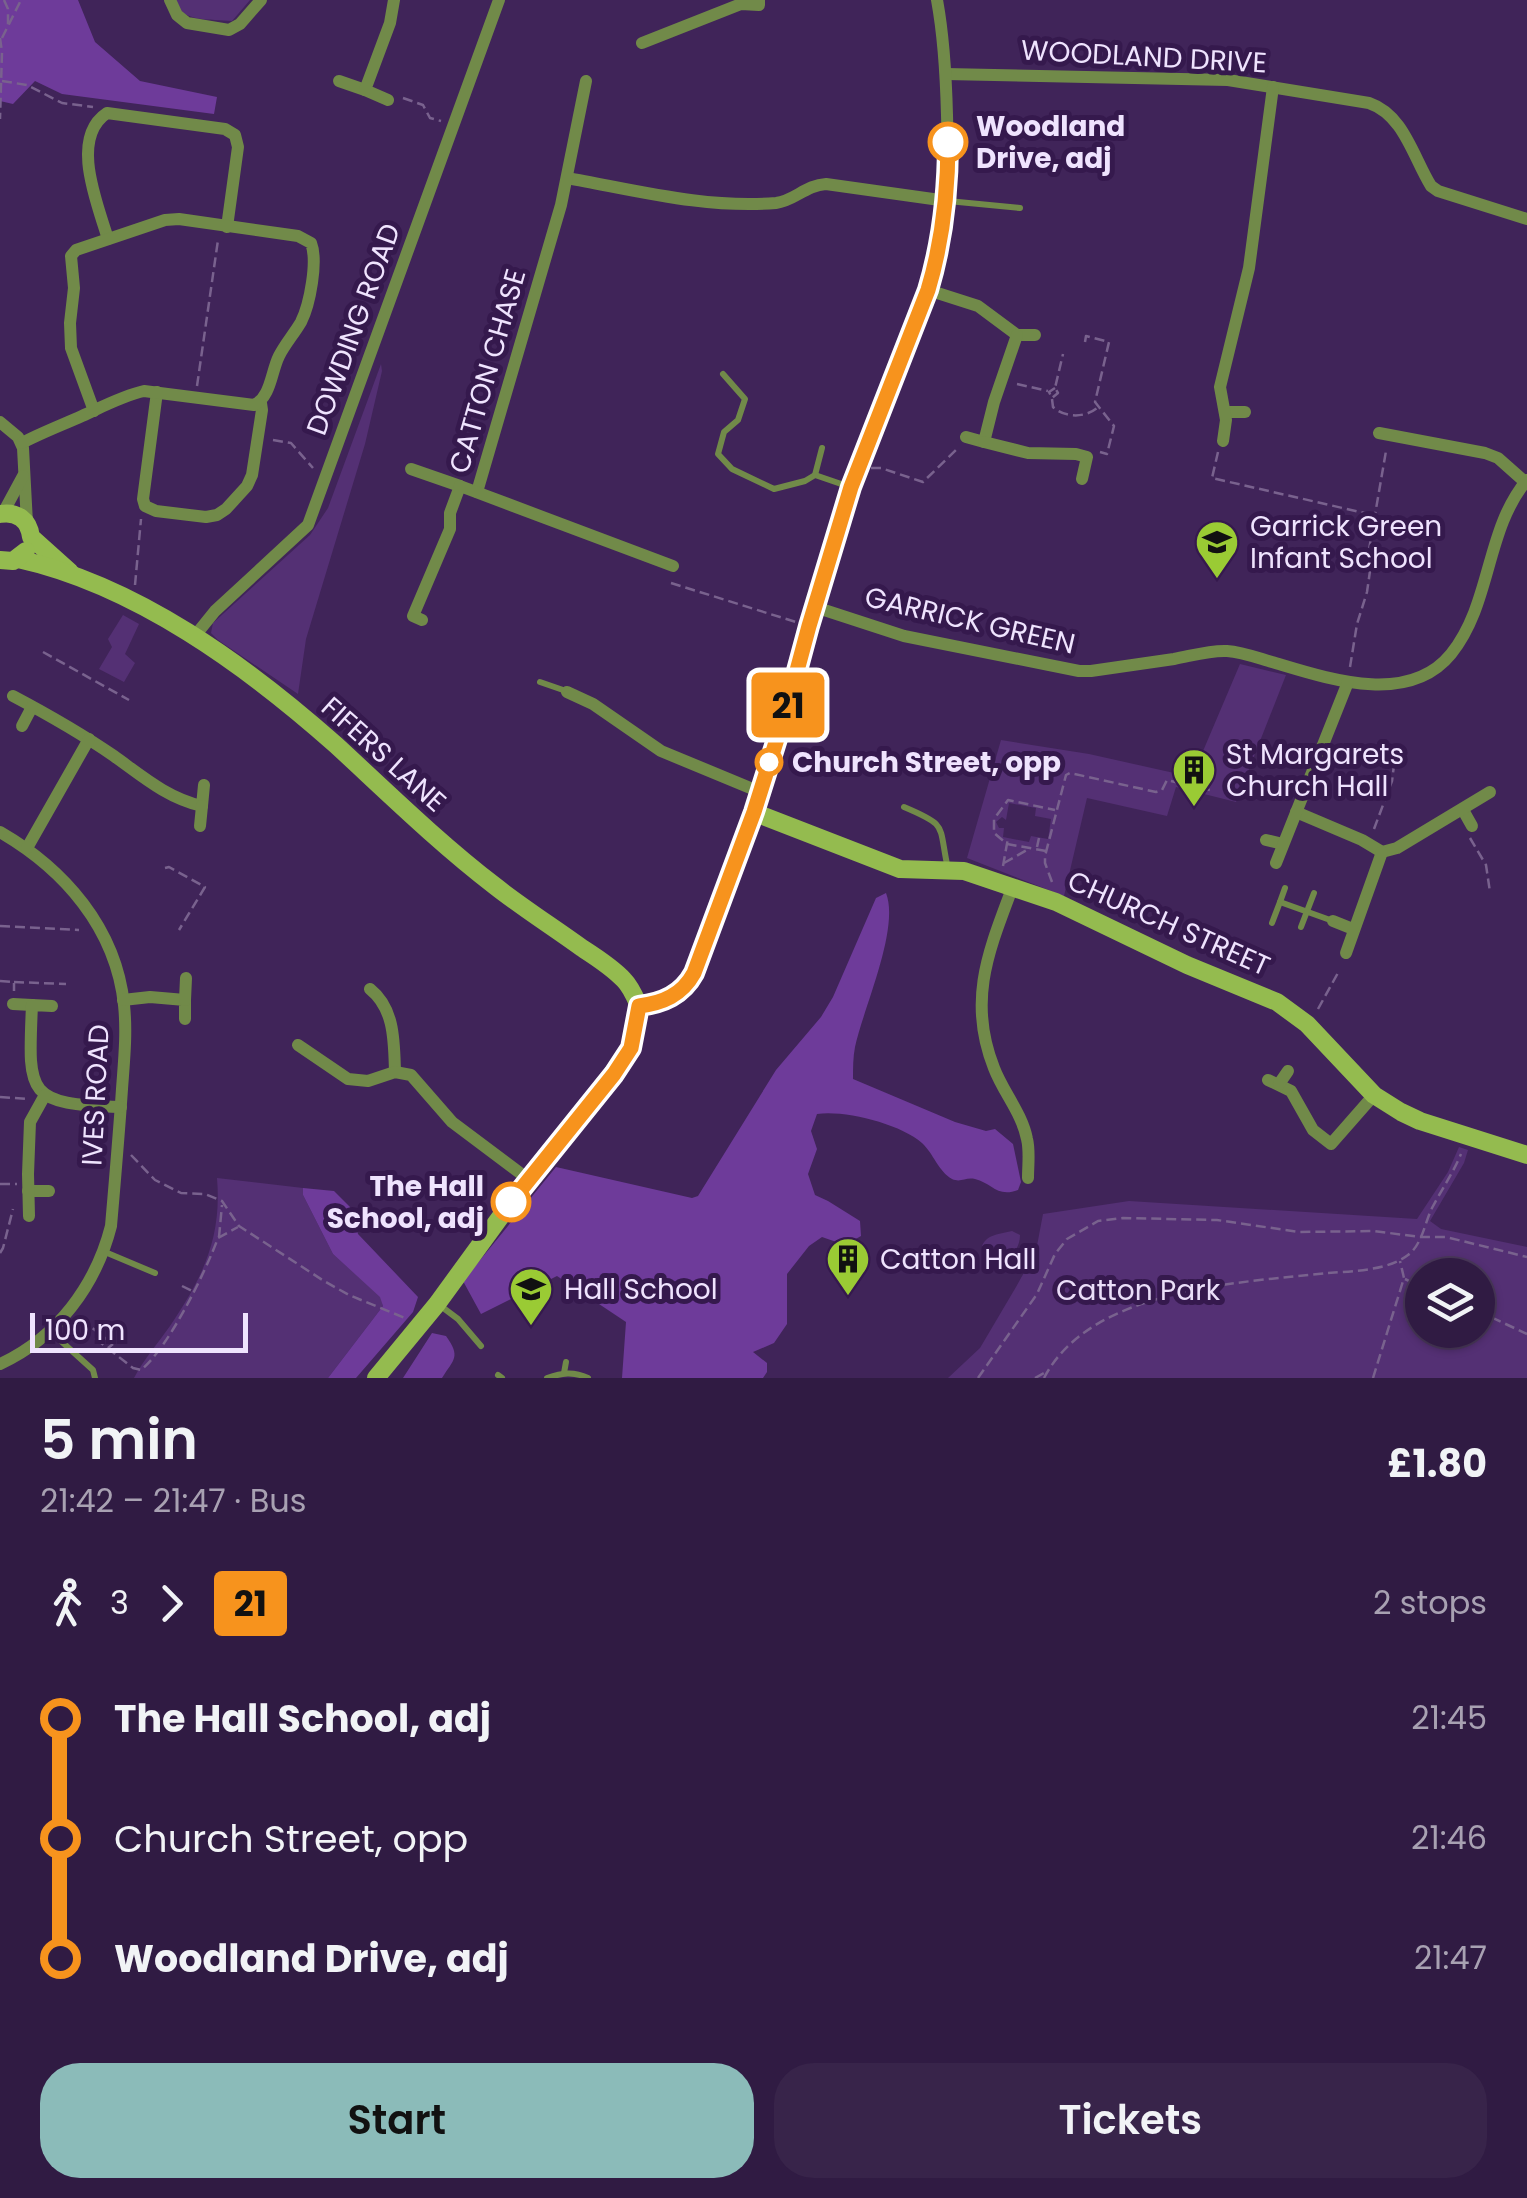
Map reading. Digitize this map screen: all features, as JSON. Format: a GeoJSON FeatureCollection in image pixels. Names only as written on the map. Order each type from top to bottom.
{"type":"FeatureCollection","features":[{"type":"Feature","properties":{"kind":"street"},"geometry":{"type":"LineString","coordinates":[[170,0],[177,15],[187,23],[229,30],[240,24],[261,0]]}},
{"type":"Feature","properties":{"kind":"street"},"geometry":{"type":"LineString","coordinates":[[365,90],[390,23],[394,0]]}},
{"type":"Feature","properties":{"kind":"street","name":"DOWDING ROAD"},"geometry":{"type":"LineString","coordinates":[[194,637],[215,611],[308,526],[499,0]]}},
{"type":"Feature","properties":{"kind":"street"},"geometry":{"type":"LineString","coordinates":[[652,44],[741,4],[759,5],[759,0]]}},
{"type":"Feature","properties":{"kind":"street"},"geometry":{"type":"LineString","coordinates":[[376,1378],[438,1304],[528,1179],[614,1074],[631,1048],[639,1006],[656,1004],[689,982],[720,908],[788,704],[851,487],[938,257],[947,201],[946,74],[937,0]]}},
{"type":"Feature","properties":{"kind":"street","name":"WOODLAND DRIVE"},"geometry":{"type":"LineString","coordinates":[[946,74],[1209,79],[1380,107],[1403,132],[1431,186],[1527,219]]}},
{"type":"Feature","properties":{"kind":"street"},"geometry":{"type":"LineString","coordinates":[[339,81],[388,100]]}},
{"type":"Feature","properties":{"kind":"street","name":"CATTON CHASE"},"geometry":{"type":"LineString","coordinates":[[478,492],[567,178],[586,81]]}},
{"type":"Feature","properties":{"kind":"street"},"geometry":{"type":"LineString","coordinates":[[1223,441],[1226,420],[1220,387],[1248,268],[1273,87]]}},
{"type":"Feature","properties":{"kind":"street"},"geometry":{"type":"LineString","coordinates":[[108,239],[87,162],[94,126],[108,113],[225,129],[235,136],[238,147],[224,226]]}},
{"type":"Feature","properties":{"kind":"street"},"geometry":{"type":"LineString","coordinates":[[567,178],[726,204],[780,203],[826,184],[947,201]]}},
{"type":"Feature","properties":{"kind":"street"},"geometry":{"type":"LineString","coordinates":[[22,443],[144,391],[260,403],[278,357],[308,306],[314,257],[308,240],[165,220],[76,250],[71,256],[71,348],[94,411]]}},
{"type":"Feature","properties":{"kind":"street"},"geometry":{"type":"LineString","coordinates":[[928,290],[978,306],[1017,335],[1035,335]]}},
{"type":"Feature","properties":{"kind":"street"},"geometry":{"type":"LineString","coordinates":[[984,442],[1017,335]]}},
{"type":"Feature","properties":{"kind":"street"},"geometry":{"type":"LineString","coordinates":[[157,392],[145,506],[206,517],[217,516],[247,486],[259,439],[260,403]]}},
{"type":"Feature","properties":{"kind":"street"},"geometry":{"type":"LineString","coordinates":[[1225,412],[1245,412]]}},
{"type":"Feature","properties":{"kind":"street"},"geometry":{"type":"LineString","coordinates":[[0,422],[22,443],[29,530]]}},
{"type":"Feature","properties":{"kind":"street","name":"GARRICK GREEN"},"geometry":{"type":"LineString","coordinates":[[815,607],[904,636],[1079,671],[1227,651],[1348,682],[1401,683],[1429,672],[1451,654],[1462,638],[1485,586],[1507,511],[1526,481],[1498,458],[1485,453],[1384,434]]}},
{"type":"Feature","properties":{"kind":"street"},"geometry":{"type":"LineString","coordinates":[[966,438],[1028,454],[1076,454],[1087,458],[1082,480]]}},
{"type":"Feature","properties":{"kind":"street","name":"CATTON CHASE"},"geometry":{"type":"LineString","coordinates":[[411,469],[673,566]]}},
{"type":"Feature","properties":{"kind":"street"},"geometry":{"type":"LineString","coordinates":[[1,513],[24,474]]}},
{"type":"Feature","properties":{"kind":"street"},"geometry":{"type":"LineString","coordinates":[[412,616],[450,529],[450,513],[460,486]]}},
{"type":"Feature","properties":{"kind":"street","name":"FIFERS LANE"},"geometry":{"type":"LineString","coordinates":[[1,513],[16,514],[70,572]]}},
{"type":"Feature","properties":{"kind":"street","name":"FIFERS LANE"},"geometry":{"type":"LineString","coordinates":[[6,561],[26,553],[29,530]]}},
{"type":"Feature","properties":{"kind":"street","name":"FIFERS LANE"},"geometry":{"type":"LineString","coordinates":[[6,561],[70,572],[130,601],[233,663],[334,744],[428,832],[494,886],[603,962],[624,980],[639,1006]]}},
{"type":"Feature","properties":{"kind":"street"},"geometry":{"type":"LineString","coordinates":[[1276,863],[1348,682]]}},
{"type":"Feature","properties":{"kind":"street"},"geometry":{"type":"LineString","coordinates":[[568,692],[593,704],[661,751],[760,792]]}},
{"type":"Feature","properties":{"kind":"street"},"geometry":{"type":"LineString","coordinates":[[12,696],[89,740],[170,795],[202,806]]}},
{"type":"Feature","properties":{"kind":"street"},"geometry":{"type":"LineString","coordinates":[[22,726],[32,707]]}},
{"type":"Feature","properties":{"kind":"street"},"geometry":{"type":"LineString","coordinates":[[27,848],[89,740]]}},
{"type":"Feature","properties":{"kind":"street"},"geometry":{"type":"LineString","coordinates":[[200,826],[204,785]]}},
{"type":"Feature","properties":{"kind":"street"},"geometry":{"type":"LineString","coordinates":[[1296,812],[1382,852],[1396,848],[1490,792]]}},
{"type":"Feature","properties":{"kind":"street"},"geometry":{"type":"LineString","coordinates":[[1463,810],[1470,829]]}},
{"type":"Feature","properties":{"kind":"street","name":"CHURCH STREET"},"geometry":{"type":"LineString","coordinates":[[754,812],[900,869],[948,870],[1007,879],[1277,1002],[1307,1024],[1374,1095],[1420,1122],[1527,1155]]}},
{"type":"Feature","properties":{"kind":"street","name":"IVES ROAD"},"geometry":{"type":"LineString","coordinates":[[0,832],[60,875],[86,904],[110,951],[124,1000],[126,1032],[111,1226],[104,1252],[88,1284],[50,1331],[0,1364]]}},
{"type":"Feature","properties":{"kind":"street"},"geometry":{"type":"LineString","coordinates":[[1266,840],[1284,844]]}},
{"type":"Feature","properties":{"kind":"street"},"geometry":{"type":"LineString","coordinates":[[1346,952],[1382,852]]}},
{"type":"Feature","properties":{"kind":"street"},"geometry":{"type":"LineString","coordinates":[[1007,879],[985,969],[981,1008],[995,1072],[1027,1137],[1028,1178]]}},
{"type":"Feature","properties":{"kind":"street"},"geometry":{"type":"LineString","coordinates":[[1333,921],[1354,929]]}},
{"type":"Feature","properties":{"kind":"street"},"geometry":{"type":"LineString","coordinates":[[184,1019],[186,978]]}},
{"type":"Feature","properties":{"kind":"street"},"geometry":{"type":"LineString","coordinates":[[370,989],[388,998],[395,1072]]}},
{"type":"Feature","properties":{"kind":"street"},"geometry":{"type":"LineString","coordinates":[[124,1000],[185,1000]]}},
{"type":"Feature","properties":{"kind":"street"},"geometry":{"type":"LineString","coordinates":[[14,1004],[52,1006]]}},
{"type":"Feature","properties":{"kind":"street"},"geometry":{"type":"LineString","coordinates":[[24,1211],[30,1122],[42,1100],[29,1062],[32,1004]]}},
{"type":"Feature","properties":{"kind":"street"},"geometry":{"type":"LineString","coordinates":[[298,1045],[312,1064],[348,1079],[368,1081],[395,1072],[410,1075],[452,1122],[528,1179]]}},
{"type":"Feature","properties":{"kind":"street"},"geometry":{"type":"LineString","coordinates":[[1288,1071],[1274,1082],[1291,1091],[1313,1130],[1336,1148],[1374,1095]]}},
{"type":"Feature","properties":{"kind":"street"},"geometry":{"type":"LineString","coordinates":[[42,1100],[121,1107]]}},
{"type":"Feature","properties":{"kind":"street"},"geometry":{"type":"LineString","coordinates":[[28,1191],[49,1191]]}},
{"type":"Feature","properties":{"kind":"lane"},"geometry":{"type":"LineString","coordinates":[[947,201],[1020,208]]}},
{"type":"Feature","properties":{"kind":"lane"},"geometry":{"type":"LineString","coordinates":[[723,374],[745,399],[738,420],[724,432],[718,454],[732,468],[774,490],[805,482],[815,475],[822,448]]}},
{"type":"Feature","properties":{"kind":"lane"},"geometry":{"type":"LineString","coordinates":[[815,475],[851,487]]}},
{"type":"Feature","properties":{"kind":"lane"},"geometry":{"type":"LineString","coordinates":[[540,682],[568,692]]}},
{"type":"Feature","properties":{"kind":"lane"},"geometry":{"type":"LineString","coordinates":[[904,806],[939,825],[948,870]]}},
{"type":"Feature","properties":{"kind":"lane"},"geometry":{"type":"LineString","coordinates":[[1272,923],[1285,888]]}},
{"type":"Feature","properties":{"kind":"lane"},"geometry":{"type":"LineString","coordinates":[[1301,926],[1314,892]]}},
{"type":"Feature","properties":{"kind":"lane"},"geometry":{"type":"LineString","coordinates":[[1280,902],[1333,921]]}},
{"type":"Feature","properties":{"kind":"lane"},"geometry":{"type":"LineString","coordinates":[[104,1252],[155,1273]]}},
{"type":"Feature","properties":{"kind":"lane"},"geometry":{"type":"LineString","coordinates":[[438,1304],[458,1319],[481,1346]]}},
{"type":"Feature","properties":{"kind":"lane"},"geometry":{"type":"LineString","coordinates":[[50,1331],[93,1370],[95,1378]]}},
{"type":"Feature","properties":{"kind":"lane"},"geometry":{"type":"LineString","coordinates":[[564,1373],[566,1362]]}},
{"type":"Feature","properties":{"kind":"lane"},"geometry":{"type":"LineString","coordinates":[[547,1378],[564,1373],[588,1378]]}},
{"type":"Feature","properties":{"kind":"path"},"geometry":{"type":"LineString","coordinates":[[4,0],[8,28]]}},
{"type":"Feature","properties":{"kind":"path"},"geometry":{"type":"LineString","coordinates":[[0,119],[0,39],[22,0]]}},
{"type":"Feature","properties":{"kind":"path"},"geometry":{"type":"LineString","coordinates":[[2,81],[27,85],[62,103],[108,113]]}},
{"type":"Feature","properties":{"kind":"path"},"geometry":{"type":"LineString","coordinates":[[388,100],[397,96],[423,105],[430,118],[453,126]]}},
{"type":"Feature","properties":{"kind":"path"},"geometry":{"type":"LineString","coordinates":[[196,397],[224,226]]}},
{"type":"Feature","properties":{"kind":"path"},"geometry":{"type":"LineString","coordinates":[[1085,342],[1086,336],[1109,342],[1095,402],[1114,426],[1108,454],[1098,452],[1087,458]]}},
{"type":"Feature","properties":{"kind":"path"},"geometry":{"type":"LineString","coordinates":[[1049,392],[1054,388],[1063,354]]}},
{"type":"Feature","properties":{"kind":"path"},"geometry":{"type":"LineString","coordinates":[[1001,380],[1049,392],[1053,407],[1064,414],[1090,414],[1098,408]]}},
{"type":"Feature","properties":{"kind":"path"},"geometry":{"type":"LineString","coordinates":[[1052,398],[1058,394],[1054,388]]}},
{"type":"Feature","properties":{"kind":"path"},"geometry":{"type":"LineString","coordinates":[[1348,682],[1356,624],[1367,592],[1370,571],[1366,567],[1384,434]]}},
{"type":"Feature","properties":{"kind":"path"},"geometry":{"type":"LineString","coordinates":[[860,465],[923,482],[955,449],[963,447],[966,438]]}},
{"type":"Feature","properties":{"kind":"path"},"geometry":{"type":"LineString","coordinates":[[259,439],[290,443],[327,477]]}},
{"type":"Feature","properties":{"kind":"path"},"geometry":{"type":"LineString","coordinates":[[1223,441],[1212,478],[1374,516]]}},
{"type":"Feature","properties":{"kind":"path"},"geometry":{"type":"LineString","coordinates":[[130,601],[145,506]]}},
{"type":"Feature","properties":{"kind":"path"},"geometry":{"type":"LineString","coordinates":[[671,582],[809,626]]}},
{"type":"Feature","properties":{"kind":"path"},"geometry":{"type":"LineString","coordinates":[[43,652],[129,700]]}},
{"type":"Feature","properties":{"kind":"path"},"geometry":{"type":"LineString","coordinates":[[1368,844],[1392,781],[1394,765],[1381,766]]}},
{"type":"Feature","properties":{"kind":"path"},"geometry":{"type":"LineString","coordinates":[[1056,902],[1058,894],[1045,863],[1066,775],[1070,772],[1156,792],[1162,790],[1166,780],[1214,791]]}},
{"type":"Feature","properties":{"kind":"path"},"geometry":{"type":"LineString","coordinates":[[1047,851],[1006,844],[994,832],[994,820],[1008,800],[1058,810]]}},
{"type":"Feature","properties":{"kind":"path"},"geometry":{"type":"LineString","coordinates":[[1470,829],[1486,865],[1490,892]]}},
{"type":"Feature","properties":{"kind":"path"},"geometry":{"type":"LineString","coordinates":[[1007,879],[1004,864],[1008,838]]}},
{"type":"Feature","properties":{"kind":"path"},"geometry":{"type":"LineString","coordinates":[[1037,849],[1039,838]]}},
{"type":"Feature","properties":{"kind":"path"},"geometry":{"type":"LineString","coordinates":[[1004,864],[1029,849]]}},
{"type":"Feature","properties":{"kind":"path"},"geometry":{"type":"LineString","coordinates":[[165,868],[205,888],[180,930]]}},
{"type":"Feature","properties":{"kind":"path"},"geometry":{"type":"LineString","coordinates":[[0,926],[79,930]]}},
{"type":"Feature","properties":{"kind":"path"},"geometry":{"type":"LineString","coordinates":[[1307,1024],[1339,970]]}},
{"type":"Feature","properties":{"kind":"path"},"geometry":{"type":"LineString","coordinates":[[0,981],[66,984]]}},
{"type":"Feature","properties":{"kind":"path"},"geometry":{"type":"LineString","coordinates":[[14,982],[14,1004]]}},
{"type":"Feature","properties":{"kind":"path"},"geometry":{"type":"LineString","coordinates":[[0,1097],[42,1100]]}},
{"type":"Feature","properties":{"kind":"path"},"geometry":{"type":"LineString","coordinates":[[1044,1378],[1057,1357],[1080,1334],[1108,1318],[1180,1292],[1353,1271],[1400,1260],[1410,1254],[1420,1237],[1465,1145],[1475,1148],[1479,1138]]}},
{"type":"Feature","properties":{"kind":"path"},"geometry":{"type":"LineString","coordinates":[[118,1150],[131,1154],[155,1180],[181,1194],[205,1194],[222,1201],[239,1226],[349,1295],[401,1315],[418,1326]]}},
{"type":"Feature","properties":{"kind":"path"},"geometry":{"type":"LineString","coordinates":[[69,1310],[100,1334],[96,1339],[141,1370],[163,1343],[207,1269],[218,1238],[222,1201]]}},
{"type":"Feature","properties":{"kind":"path"},"geometry":{"type":"LineString","coordinates":[[1,1250],[14,1208],[24,1211]]}},
{"type":"Feature","properties":{"kind":"path"},"geometry":{"type":"LineString","coordinates":[[978,1378],[1037,1294],[1055,1254],[1067,1238],[1098,1221],[1217,1220],[1299,1232],[1374,1231],[1446,1237],[1527,1256]]}},
{"type":"Feature","properties":{"kind":"path"},"geometry":{"type":"LineString","coordinates":[[218,1238],[239,1226]]}},
{"type":"Feature","properties":{"kind":"path"},"geometry":{"type":"LineString","coordinates":[[1373,1378],[1404,1278],[1400,1260]]}},
{"type":"Feature","properties":{"kind":"path"},"geometry":{"type":"LineString","coordinates":[[182,1286],[194,1292]]}},
{"type":"Feature","properties":{"kind":"path"},"geometry":{"type":"LineString","coordinates":[[1495,1319],[1527,1334]]}},
{"type":"Feature","properties":{"kind":"path"},"geometry":{"type":"LineString","coordinates":[[1035,1378],[1047,1372]]}},
{"type":"Feature","properties":{"kind":"green space"},"geometry":{"type":"Polygon","coordinates":[[[172,0],[250,0],[232,21],[190,16],[172,0]]]}},
{"type":"Feature","properties":{"kind":"green space"},"geometry":{"type":"Polygon","coordinates":[[[381,364],[365,444],[306,639],[298,694],[218,640],[211,633],[213,623],[310,535],[328,508],[381,364]]]}},
{"type":"Feature","properties":{"kind":"green space"},"geometry":{"type":"Polygon","coordinates":[[[123,615],[139,624],[125,654],[135,663],[124,682],[99,669],[112,647],[108,639],[123,615]]]}},
{"type":"Feature","properties":{"kind":"green space"},"geometry":{"type":"Polygon","coordinates":[[[1240,664],[1286,675],[1236,802],[1176,787],[1167,816],[1087,798],[1064,896],[967,858],[1001,740],[1192,777],[1240,664]],[[1009,803],[1006,820],[1002,817],[996,822],[1004,828],[1003,837],[1029,842],[1031,836],[1048,839],[1051,819],[1035,816],[1036,808],[1009,803]]]}},
{"type":"Feature","properties":{"kind":"green space","name":"Catton Park"},"geometry":{"type":"Polygon","coordinates":[[[1459,1147],[1468,1150],[1430,1221],[1441,1229],[1527,1247],[1527,1378],[948,1378],[980,1348],[1016,1287],[1036,1251],[1043,1214],[1129,1201],[1417,1219],[1448,1172],[1459,1147]]]}},
{"type":"Feature","properties":{"kind":"green space"},"geometry":{"type":"Polygon","coordinates":[[[217,1178],[303,1188],[333,1254],[381,1297],[383,1306],[328,1378],[134,1378],[201,1273],[213,1238],[217,1178]]]}},
{"type":"Feature","properties":{"kind":"green space"},"geometry":{"type":"Polygon","coordinates":[[[1012,1231],[1020,1235],[1014,1252],[1005,1259],[987,1258],[984,1242],[1012,1231]]]}},
{"type":"Feature","properties":{"kind":"shaded area"},"geometry":{"type":"Polygon","coordinates":[[[0,0],[78,0],[95,42],[140,81],[217,97],[214,114],[62,94],[35,81],[13,104],[0,101],[0,0]]]}},
{"type":"Feature","properties":{"kind":"shaded area"},"geometry":{"type":"Polygon","coordinates":[[[886,893],[888,927],[855,1047],[853,1079],[955,1122],[986,1131],[995,1129],[1013,1144],[1021,1182],[1018,1190],[1005,1192],[975,1179],[952,1179],[922,1143],[887,1124],[843,1114],[817,1114],[811,1131],[817,1149],[808,1174],[815,1195],[860,1221],[861,1236],[845,1245],[822,1237],[809,1246],[787,1274],[787,1324],[774,1343],[753,1352],[767,1363],[763,1378],[622,1378],[626,1322],[557,1276],[481,1314],[463,1281],[556,1167],[692,1198],[698,1196],[776,1070],[821,1017],[876,898],[886,893]]]}},
{"type":"Feature","properties":{"kind":"shaded area"},"geometry":{"type":"Polygon","coordinates":[[[303,1188],[334,1191],[350,1207],[358,1234],[418,1297],[413,1312],[356,1378],[328,1378],[383,1306],[380,1297],[333,1254],[303,1188]]]}},
{"type":"Feature","properties":{"kind":"shaded area"},"geometry":{"type":"Polygon","coordinates":[[[432,1333],[446,1336],[451,1343],[454,1358],[450,1366],[442,1378],[403,1378],[432,1333]]]}},
{"type":"Feature","properties":{"kind":"bus line","name":"21"},"geometry":{"type":"LineString","coordinates":[[511,1202],[631,1048],[639,1006],[656,1004],[674,995],[694,973],[754,812],[851,487],[928,290],[946,214],[948,142]]}},
{"type":"Feature","properties":{"kind":"place","name":"Woodland Drive, adj"},"geometry":{"type":"Point","coordinates":[948,142]}},
{"type":"Feature","properties":{"kind":"place","name":"Garrick Green Infant School"},"geometry":{"type":"Point","coordinates":[1217,580]}},
{"type":"Feature","properties":{"kind":"place","name":"Church Street, opp"},"geometry":{"type":"Point","coordinates":[769,762]}},
{"type":"Feature","properties":{"kind":"place","name":"St Margarets Church Hall"},"geometry":{"type":"Point","coordinates":[1194,808]}},
{"type":"Feature","properties":{"kind":"place","name":"The Hall School, adj"},"geometry":{"type":"Point","coordinates":[511,1202]}},
{"type":"Feature","properties":{"kind":"place","name":"Catton Hall"},"geometry":{"type":"Point","coordinates":[848,1297]}},
{"type":"Feature","properties":{"kind":"place","name":"Hall School"},"geometry":{"type":"Point","coordinates":[531,1327]}}]}
